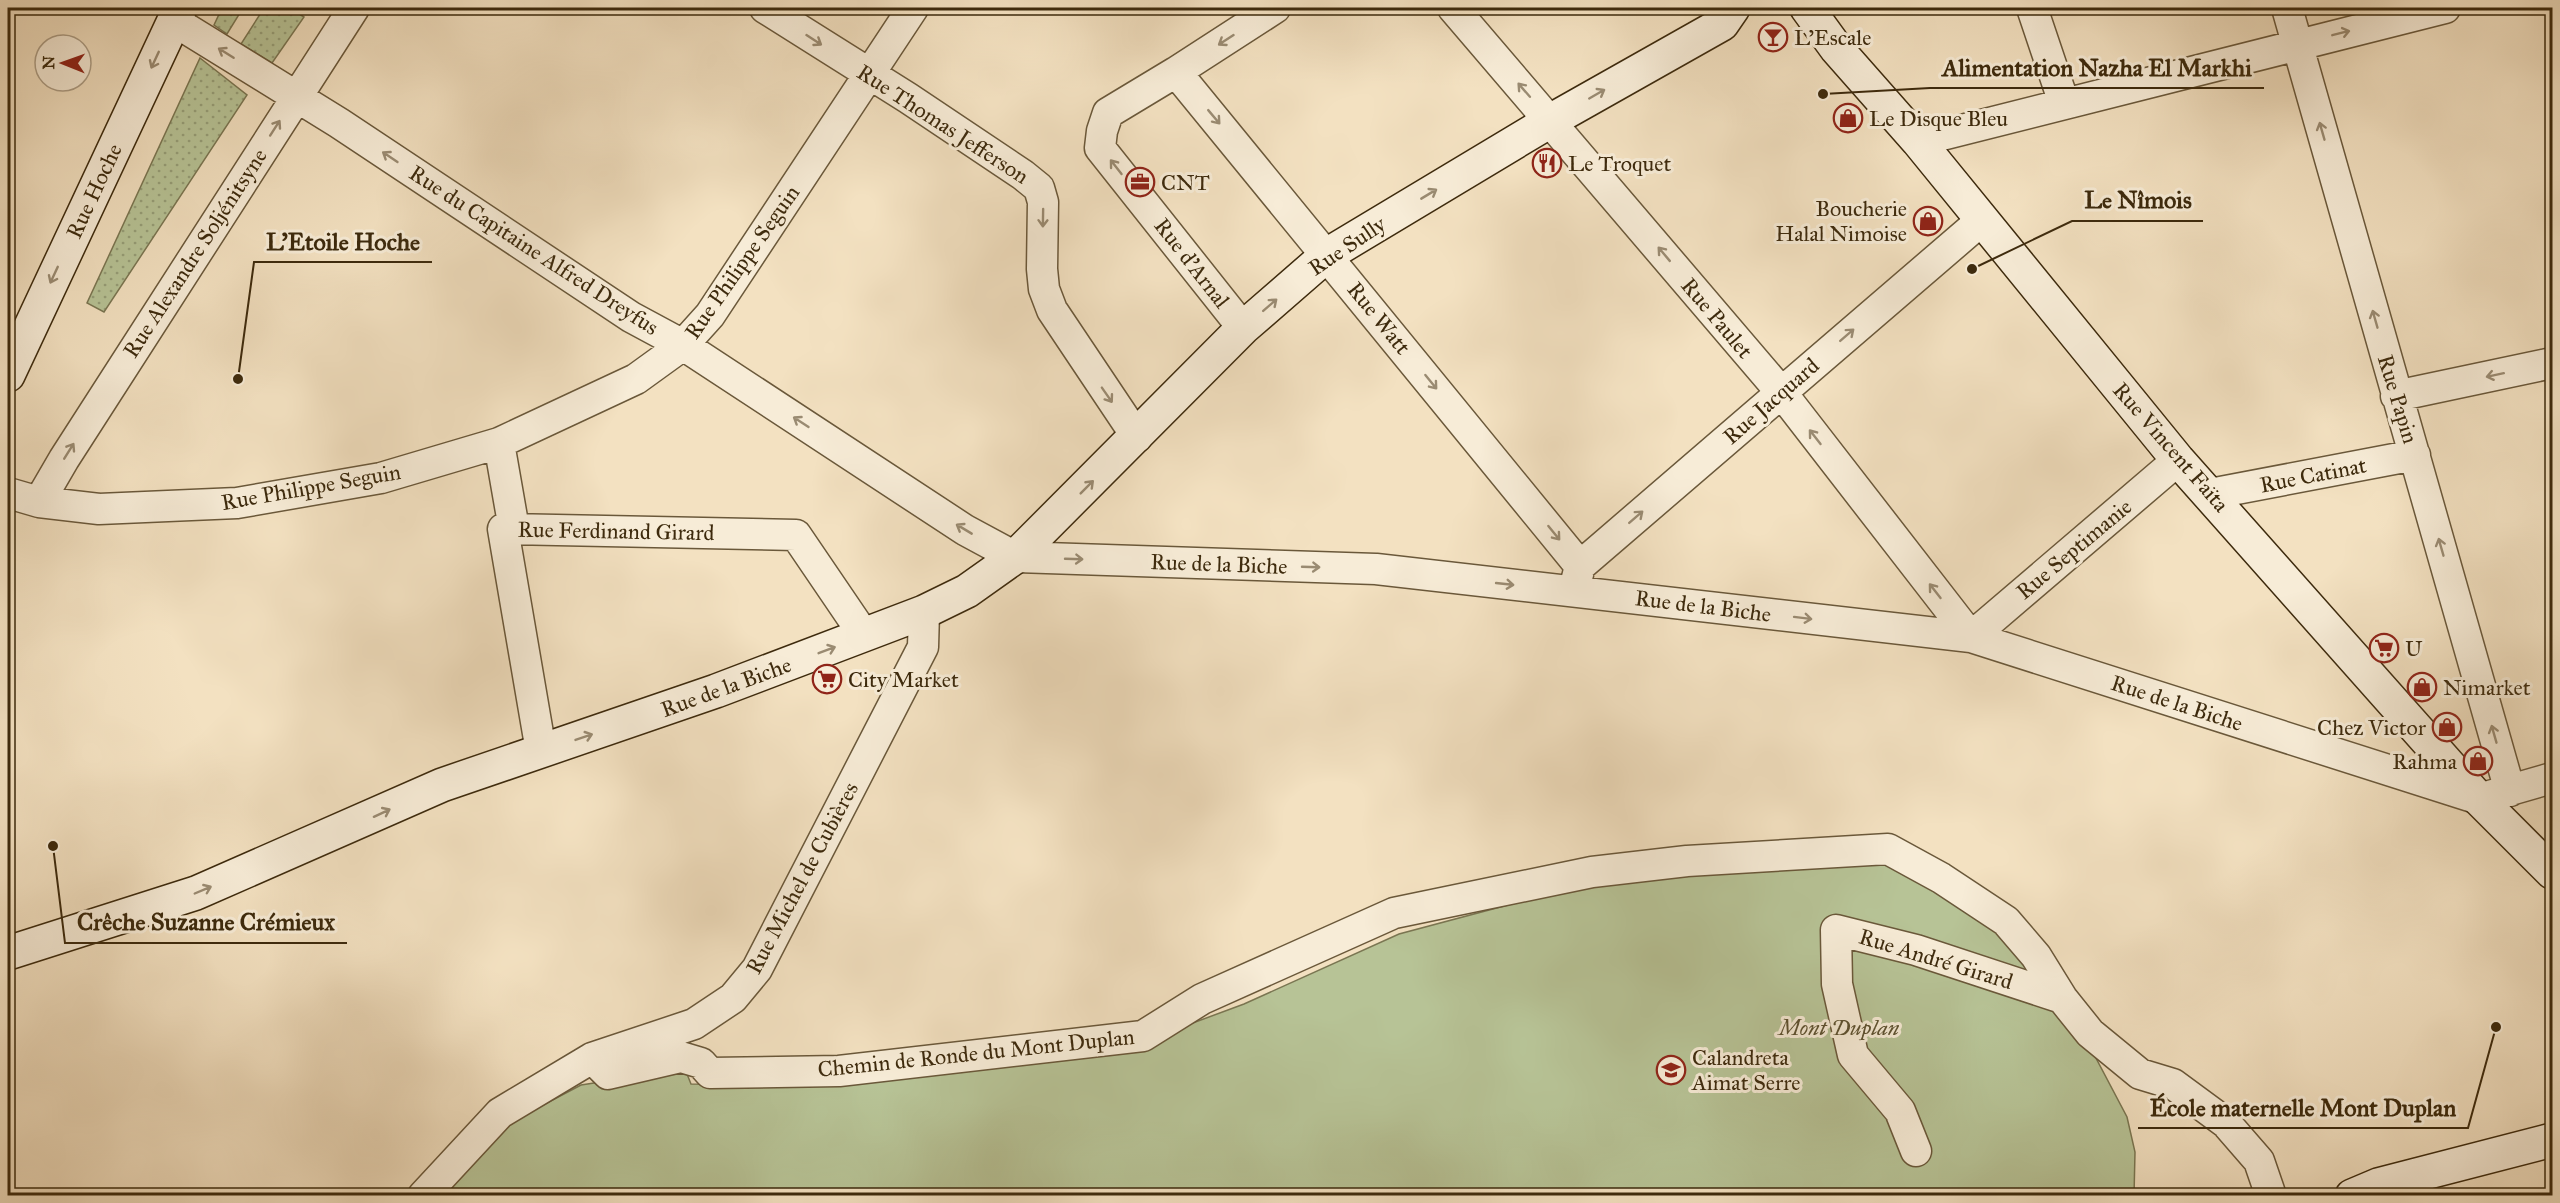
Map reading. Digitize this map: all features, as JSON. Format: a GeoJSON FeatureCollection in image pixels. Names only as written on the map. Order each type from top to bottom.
{"type":"FeatureCollection","features":[{"type":"Feature","properties":{"kind":"street","name":"Rue Alexandre Soljénitsyne"},"geometry":{"type":"LineString","coordinates":[[39,502],[64,459],[354,8]]}},
{"type":"Feature","properties":{"kind":"street","name":"Rue Thomas Jefferson"},"geometry":{"type":"LineString","coordinates":[[765,8],[1023,175],[1039,188],[1043,202],[1044,289],[1052,310],[1137,437]]}},
{"type":"Feature","properties":{"kind":"street","name":"Rue Philippe Seguin"},"geometry":{"type":"LineString","coordinates":[[8,493],[39,502],[99,509],[237,502],[381,478],[499,443],[636,379],[683,345],[710,315],[913,8]]}},
{"type":"Feature","properties":{"kind":"street"},"geometry":{"type":"LineString","coordinates":[[1176,72],[1275,8]]}},
{"type":"Feature","properties":{"kind":"street","name":"Rue Paulet"},"geometry":{"type":"LineString","coordinates":[[1453,8],[1781,392],[1971,637]]}},
{"type":"Feature","properties":{"kind":"street","name":"Rue Sully"},"geometry":{"type":"LineString","coordinates":[[1015,557],[1243,328],[1327,255],[1550,121],[1722,24],[1734,8]]}},
{"type":"Feature","properties":{"kind":"street","name":"Rue Vincent Faïta"},"geometry":{"type":"LineString","coordinates":[[1807,8],[1836,48],[1918,141],[2178,460],[2479,800],[2553,872]]}},
{"type":"Feature","properties":{"kind":"street"},"geometry":{"type":"LineString","coordinates":[[2032,8],[2064,103]]}},
{"type":"Feature","properties":{"kind":"street","name":"Rue Papin"},"geometry":{"type":"LineString","coordinates":[[2287,8],[2510,790]]}},
{"type":"Feature","properties":{"kind":"street"},"geometry":{"type":"LineString","coordinates":[[1918,141],[2445,8]]}},
{"type":"Feature","properties":{"kind":"street","name":"Rue du Capitaine Alfred Dreyfus"},"geometry":{"type":"LineString","coordinates":[[177,14],[296,96],[631,317],[683,345],[965,530],[1015,557]]}},
{"type":"Feature","properties":{"kind":"street","name":"Rue Hoche"},"geometry":{"type":"LineString","coordinates":[[8,375],[177,14]]}},
{"type":"Feature","properties":{"kind":"street","name":"Rue Watt"},"geometry":{"type":"LineString","coordinates":[[1176,72],[1327,255],[1577,578]]}},
{"type":"Feature","properties":{"kind":"street","name":"Rue d'Arnal"},"geometry":{"type":"LineString","coordinates":[[1176,72],[1108,112],[1100,148],[1243,328]]}},
{"type":"Feature","properties":{"kind":"street","name":"Rue Jacquard"},"geometry":{"type":"LineString","coordinates":[[1577,578],[1781,392],[1982,220]]}},
{"type":"Feature","properties":{"kind":"street"},"geometry":{"type":"LineString","coordinates":[[2396,396],[2553,363]]}},
{"type":"Feature","properties":{"kind":"street"},"geometry":{"type":"LineString","coordinates":[[499,443],[514,529]]}},
{"type":"Feature","properties":{"kind":"street","name":"Rue Catinat"},"geometry":{"type":"LineString","coordinates":[[2210,494],[2415,455]]}},
{"type":"Feature","properties":{"kind":"street","name":"Rue Septimanie"},"geometry":{"type":"LineString","coordinates":[[1971,637],[2178,460]]}},
{"type":"Feature","properties":{"kind":"street","name":"Rue Ferdinand Girard"},"geometry":{"type":"LineString","coordinates":[[541,751],[503,529],[796,535],[864,635]]}},
{"type":"Feature","properties":{"kind":"street","name":"Rue de la Biche"},"geometry":{"type":"LineString","coordinates":[[8,953],[196,893],[442,785],[706,695],[924,612],[967,591],[1015,557],[1577,578],[1971,637],[2479,800]]}},
{"type":"Feature","properties":{"kind":"street","name":"Rue Michel de Cubières"},"geometry":{"type":"LineString","coordinates":[[423,1196],[500,1113],[592,1058],[694,1024],[733,998],[757,969],[923,646],[924,612]]}},
{"type":"Feature","properties":{"kind":"street"},"geometry":{"type":"LineString","coordinates":[[2479,800],[2553,778]]}},
{"type":"Feature","properties":{"kind":"street","name":"Chemin de Ronde du Mont Duplan"},"geometry":{"type":"LineString","coordinates":[[592,1058],[608,1074],[681,1057],[701,1063],[710,1073],[839,1071],[1143,1036],[1202,999],[1394,913],[1592,872],[1688,861],[1822,851],[1888,849],[1941,878],[2006,921],[2036,956],[2062,998],[2090,1033],[2140,1074],[2173,1084],[2226,1123],[2259,1161],[2271,1196]]}},
{"type":"Feature","properties":{"kind":"street","name":"Rue André Girard"},"geometry":{"type":"LineString","coordinates":[[1916,1151],[1900,1111],[1853,1055],[1837,984],[1836,930],[1916,950],[2062,998]]}},
{"type":"Feature","properties":{"kind":"street"},"geometry":{"type":"LineString","coordinates":[[2352,1196],[2378,1185],[2553,1140]]}},
{"type":"Feature","properties":{"kind":"green space"},"geometry":{"type":"Polygon","coordinates":[[[222,8],[243,8],[227,34],[214,25],[222,8]]]}},
{"type":"Feature","properties":{"kind":"green space"},"geometry":{"type":"Polygon","coordinates":[[[264,8],[290,8],[304,17],[272,63],[241,44],[264,8]]]}},
{"type":"Feature","properties":{"kind":"green space"},"geometry":{"type":"Polygon","coordinates":[[[200,58],[247,95],[104,312],[87,303],[200,58]]]}},
{"type":"Feature","properties":{"kind":"green space","name":"Mont Duplan"},"geometry":{"type":"Polygon","coordinates":[[[1851,858],[1893,866],[1994,923],[2089,1045],[2127,1117],[2135,1152],[2134,1196],[444,1196],[498,1134],[524,1115],[581,1085],[685,1069],[691,1084],[839,1085],[1182,1027],[1244,1004],[1399,934],[1579,886],[1851,858]]]}},
{"type":"Feature","properties":{"kind":"place","name":"L'Escale"},"geometry":{"type":"Point","coordinates":[1773,37]}},
{"type":"Feature","properties":{"kind":"place","name":"Alimentation Nazha El Markhi"},"geometry":{"type":"Point","coordinates":[1823,94]}},
{"type":"Feature","properties":{"kind":"place","name":"Le Disque Bleu"},"geometry":{"type":"Point","coordinates":[1848,118]}},
{"type":"Feature","properties":{"kind":"place","name":"Le Troquet"},"geometry":{"type":"Point","coordinates":[1547,163]}},
{"type":"Feature","properties":{"kind":"place","name":"CNT"},"geometry":{"type":"Point","coordinates":[1140,182]}},
{"type":"Feature","properties":{"kind":"place","name":"Boucherie Halal Nimoise"},"geometry":{"type":"Point","coordinates":[1928,221]}},
{"type":"Feature","properties":{"kind":"place","name":"Le Nîmois"},"geometry":{"type":"Point","coordinates":[1972,269]}},
{"type":"Feature","properties":{"kind":"place","name":"L'Etoile Hoche"},"geometry":{"type":"Point","coordinates":[238,379]}},
{"type":"Feature","properties":{"kind":"place","name":"U"},"geometry":{"type":"Point","coordinates":[2384,648]}},
{"type":"Feature","properties":{"kind":"place","name":"City Market"},"geometry":{"type":"Point","coordinates":[827,679]}},
{"type":"Feature","properties":{"kind":"place","name":"Nimarket"},"geometry":{"type":"Point","coordinates":[2422,687]}},
{"type":"Feature","properties":{"kind":"place","name":"Chez Victor"},"geometry":{"type":"Point","coordinates":[2447,727]}},
{"type":"Feature","properties":{"kind":"place","name":"Rahma"},"geometry":{"type":"Point","coordinates":[2478,761]}},
{"type":"Feature","properties":{"kind":"place","name":"Crêche Suzanne Crémieux"},"geometry":{"type":"Point","coordinates":[53,846]}},
{"type":"Feature","properties":{"kind":"place","name":"École maternelle Mont Duplan"},"geometry":{"type":"Point","coordinates":[2496,1027]}},
{"type":"Feature","properties":{"kind":"place","name":"Calandreta Aimat Serre"},"geometry":{"type":"Point","coordinates":[1671,1070]}}]}
